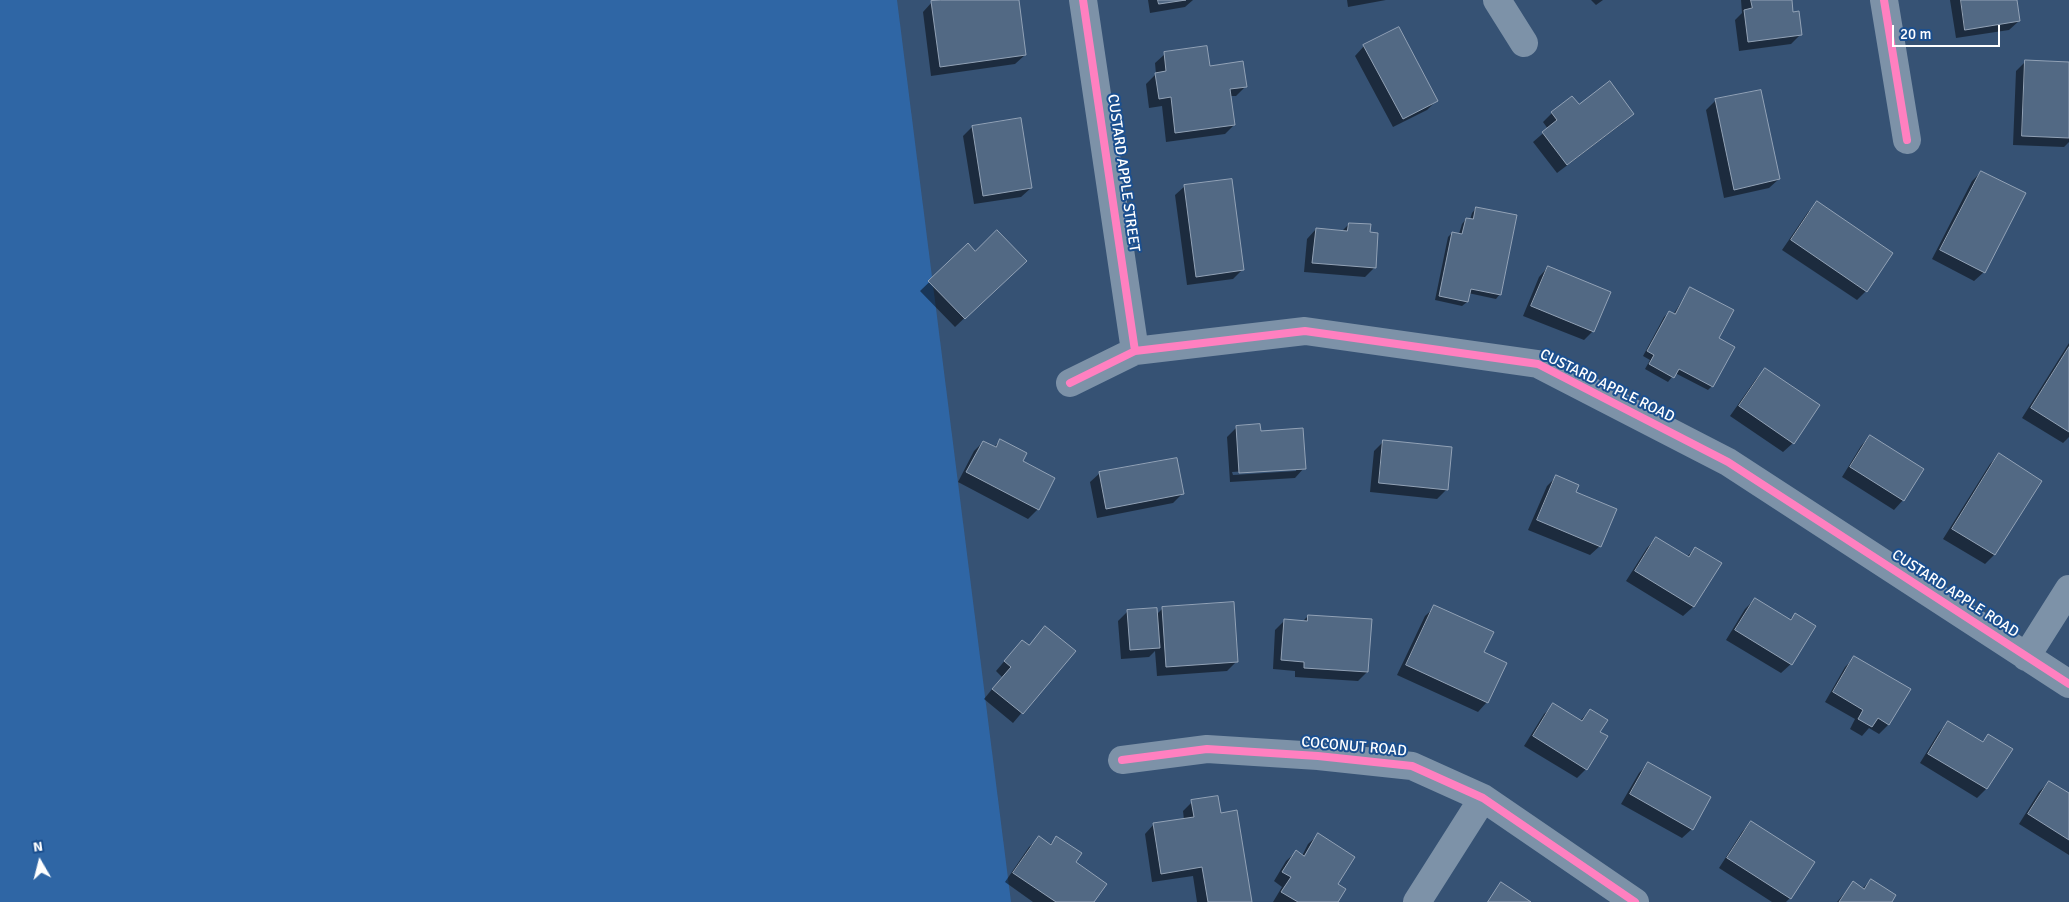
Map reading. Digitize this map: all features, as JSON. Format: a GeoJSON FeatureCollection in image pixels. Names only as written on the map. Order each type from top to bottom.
{"type":"FeatureCollection","features":[{"type":"Feature","properties":{"kind":"street","name":"CUSTARD APPLE STREET"},"geometry":{"type":"LineString","coordinates":[[1084,0],[1135,351]]}},
{"type":"Feature","properties":{"kind":"street"},"geometry":{"type":"LineString","coordinates":[[1497,0],[1524,43]]}},
{"type":"Feature","properties":{"kind":"street"},"geometry":{"type":"LineString","coordinates":[[1884,0],[1907,140]]}},
{"type":"Feature","properties":{"kind":"street","name":"CUSTARD APPLE ROAD"},"geometry":{"type":"LineString","coordinates":[[1070,383],[1135,351],[1305,331],[1538,364],[1728,462],[2069,684]]}},
{"type":"Feature","properties":{"kind":"street"},"geometry":{"type":"LineString","coordinates":[[2026,657],[2069,589]]}},
{"type":"Feature","properties":{"kind":"street","name":"COCONUT ROAD"},"geometry":{"type":"LineString","coordinates":[[1122,760],[1207,749],[1318,756],[1412,766],[1482,798],[1635,902]]}},
{"type":"Feature","properties":{"kind":"street"},"geometry":{"type":"LineString","coordinates":[[1416,902],[1482,798]]}},
{"type":"Feature","properties":{"kind":"shaded area"},"geometry":{"type":"Polygon","coordinates":[[[0,0],[897,0],[1011,902],[0,902],[0,0]]]}},
{"type":"Feature","properties":{"kind":"building"},"geometry":{"type":"Polygon","coordinates":[[[1019,0],[1026,55],[940,67],[931,1],[1019,0]]]}},
{"type":"Feature","properties":{"kind":"building"},"geometry":{"type":"Polygon","coordinates":[[[1158,0],[1186,0],[1159,4],[1158,0]]]}},
{"type":"Feature","properties":{"kind":"building"},"geometry":{"type":"Polygon","coordinates":[[[1751,0],[1792,0],[1793,12],[1799,11],[1802,35],[1748,42],[1744,10],[1752,8],[1751,0]]]}},
{"type":"Feature","properties":{"kind":"building"},"geometry":{"type":"Polygon","coordinates":[[[1961,0],[2017,0],[2020,21],[1965,30],[1961,0]]]}},
{"type":"Feature","properties":{"kind":"building"},"geometry":{"type":"Polygon","coordinates":[[[1399,27],[1438,101],[1403,119],[1363,45],[1399,27]]]}},
{"type":"Feature","properties":{"kind":"building"},"geometry":{"type":"Polygon","coordinates":[[[1207,46],[1210,66],[1243,61],[1247,87],[1230,89],[1235,125],[1175,133],[1171,97],[1159,99],[1155,73],[1166,71],[1164,52],[1207,46]]]}},
{"type":"Feature","properties":{"kind":"building"},"geometry":{"type":"Polygon","coordinates":[[[2025,60],[2069,62],[2069,138],[2022,136],[2025,60]]]}},
{"type":"Feature","properties":{"kind":"building"},"geometry":{"type":"Polygon","coordinates":[[[1610,81],[1634,114],[1567,165],[1542,132],[1557,120],[1551,112],[1572,96],[1579,104],[1610,81]]]}},
{"type":"Feature","properties":{"kind":"building"},"geometry":{"type":"Polygon","coordinates":[[[1761,90],[1780,179],[1734,190],[1715,99],[1761,90]]]}},
{"type":"Feature","properties":{"kind":"building"},"geometry":{"type":"Polygon","coordinates":[[[1021,118],[1032,188],[983,196],[972,126],[1021,118]]]}},
{"type":"Feature","properties":{"kind":"building"},"geometry":{"type":"Polygon","coordinates":[[[1981,171],[2026,193],[1985,273],[1940,250],[1981,171]]]}},
{"type":"Feature","properties":{"kind":"building"},"geometry":{"type":"Polygon","coordinates":[[[1232,179],[1244,270],[1196,277],[1184,185],[1232,179]]]}},
{"type":"Feature","properties":{"kind":"building"},"geometry":{"type":"Polygon","coordinates":[[[1817,201],[1893,253],[1867,292],[1791,240],[1817,201]]]}},
{"type":"Feature","properties":{"kind":"building"},"geometry":{"type":"Polygon","coordinates":[[[1476,207],[1517,215],[1501,295],[1471,289],[1468,302],[1439,296],[1452,232],[1462,234],[1466,218],[1473,219],[1476,207]]]}},
{"type":"Feature","properties":{"kind":"building"},"geometry":{"type":"Polygon","coordinates":[[[1349,223],[1371,224],[1370,232],[1378,233],[1376,268],[1312,263],[1316,228],[1347,231],[1349,223]]]}},
{"type":"Feature","properties":{"kind":"building"},"geometry":{"type":"Polygon","coordinates":[[[997,230],[1027,261],[965,319],[928,281],[968,243],[975,251],[997,230]]]}},
{"type":"Feature","properties":{"kind":"building"},"geometry":{"type":"Polygon","coordinates":[[[1548,266],[1611,292],[1594,332],[1531,306],[1548,266]]]}},
{"type":"Feature","properties":{"kind":"building"},"geometry":{"type":"Polygon","coordinates":[[[1690,287],[1734,310],[1719,338],[1735,347],[1713,387],[1679,369],[1674,378],[1649,364],[1654,355],[1647,351],[1669,311],[1675,314],[1690,287]]]}},
{"type":"Feature","properties":{"kind":"building"},"geometry":{"type":"Polygon","coordinates":[[[2069,347],[2069,432],[2031,408],[2069,347]]]}},
{"type":"Feature","properties":{"kind":"building"},"geometry":{"type":"Polygon","coordinates":[[[1765,368],[1820,405],[1794,444],[1739,406],[1765,368]]]}},
{"type":"Feature","properties":{"kind":"building"},"geometry":{"type":"Polygon","coordinates":[[[1260,424],[1261,431],[1303,428],[1306,469],[1239,473],[1236,426],[1260,424]]]}},
{"type":"Feature","properties":{"kind":"building"},"geometry":{"type":"Polygon","coordinates":[[[1870,435],[1924,469],[1904,501],[1850,467],[1870,435]]]}},
{"type":"Feature","properties":{"kind":"building"},"geometry":{"type":"Polygon","coordinates":[[[1000,439],[1027,453],[1023,461],[1055,478],[1039,510],[966,472],[983,441],[996,447],[1000,439]]]}},
{"type":"Feature","properties":{"kind":"building"},"geometry":{"type":"Polygon","coordinates":[[[1383,440],[1452,447],[1448,490],[1379,483],[1383,440]]]}},
{"type":"Feature","properties":{"kind":"building"},"geometry":{"type":"Polygon","coordinates":[[[1999,453],[2042,481],[1995,555],[1952,529],[1999,453]]]}},
{"type":"Feature","properties":{"kind":"building"},"geometry":{"type":"Polygon","coordinates":[[[1177,458],[1184,494],[1106,509],[1099,472],[1177,458]]]}},
{"type":"Feature","properties":{"kind":"building"},"geometry":{"type":"Polygon","coordinates":[[[1556,475],[1579,485],[1576,492],[1617,509],[1601,547],[1537,520],[1556,475]]]}},
{"type":"Feature","properties":{"kind":"building"},"geometry":{"type":"Polygon","coordinates":[[[1656,537],[1689,557],[1695,547],[1722,563],[1694,607],[1635,571],[1656,537]]]}},
{"type":"Feature","properties":{"kind":"building"},"geometry":{"type":"Polygon","coordinates":[[[1755,598],[1791,620],[1795,613],[1816,626],[1792,665],[1735,630],[1755,598]]]}},
{"type":"Feature","properties":{"kind":"building"},"geometry":{"type":"Polygon","coordinates":[[[1234,602],[1238,662],[1166,667],[1162,607],[1234,602]]]}},
{"type":"Feature","properties":{"kind":"building"},"geometry":{"type":"Polygon","coordinates":[[[1434,605],[1494,632],[1484,652],[1507,663],[1488,703],[1406,665],[1434,605]]]}},
{"type":"Feature","properties":{"kind":"building"},"geometry":{"type":"Polygon","coordinates":[[[1157,608],[1160,648],[1130,650],[1127,610],[1157,608]]]}},
{"type":"Feature","properties":{"kind":"building"},"geometry":{"type":"Polygon","coordinates":[[[1308,615],[1372,619],[1368,672],[1304,668],[1304,662],[1281,660],[1284,619],[1307,621],[1308,615]]]}},
{"type":"Feature","properties":{"kind":"building"},"geometry":{"type":"Polygon","coordinates":[[[1045,626],[1076,651],[1023,714],[992,689],[1011,667],[1004,661],[1022,640],[1029,645],[1045,626]]]}},
{"type":"Feature","properties":{"kind":"building"},"geometry":{"type":"Polygon","coordinates":[[[1854,656],[1911,689],[1889,725],[1878,718],[1872,727],[1858,719],[1863,710],[1833,692],[1854,656]]]}},
{"type":"Feature","properties":{"kind":"building"},"geometry":{"type":"Polygon","coordinates":[[[1553,703],[1582,721],[1590,709],[1608,720],[1600,732],[1608,736],[1587,770],[1533,736],[1553,703]]]}},
{"type":"Feature","properties":{"kind":"building"},"geometry":{"type":"Polygon","coordinates":[[[1948,721],[1983,742],[1988,734],[2013,749],[1987,789],[1928,754],[1948,721]]]}},
{"type":"Feature","properties":{"kind":"building"},"geometry":{"type":"Polygon","coordinates":[[[1648,762],[1711,797],[1693,830],[1630,794],[1648,762]]]}},
{"type":"Feature","properties":{"kind":"building"},"geometry":{"type":"Polygon","coordinates":[[[2049,781],[2069,793],[2069,840],[2028,814],[2049,781]]]}},
{"type":"Feature","properties":{"kind":"building"},"geometry":{"type":"Polygon","coordinates":[[[1218,796],[1221,813],[1237,810],[1252,902],[1208,902],[1202,867],[1161,874],[1153,823],[1194,817],[1191,800],[1218,796]]]}},
{"type":"Feature","properties":{"kind":"building"},"geometry":{"type":"Polygon","coordinates":[[[1751,821],[1815,862],[1791,899],[1727,858],[1751,821]]]}},
{"type":"Feature","properties":{"kind":"building"},"geometry":{"type":"Polygon","coordinates":[[[1318,833],[1355,857],[1338,884],[1346,889],[1338,902],[1298,902],[1281,892],[1291,877],[1282,872],[1296,850],[1304,856],[1318,833]]]}},
{"type":"Feature","properties":{"kind":"building"},"geometry":{"type":"Polygon","coordinates":[[[1039,836],[1051,845],[1056,836],[1082,853],[1076,862],[1107,884],[1094,902],[1056,902],[1013,873],[1039,836]]]}},
{"type":"Feature","properties":{"kind":"building"},"geometry":{"type":"Polygon","coordinates":[[[1871,879],[1896,895],[1892,902],[1839,902],[1853,881],[1864,889],[1871,879]]]}},
{"type":"Feature","properties":{"kind":"building"},"geometry":{"type":"Polygon","coordinates":[[[1501,882],[1531,902],[1488,902],[1501,882]]]}},
{"type":"Feature","properties":{"kind":"cycle path"},"geometry":{"type":"LineString","coordinates":[[1083,0],[1135,351]]}},
{"type":"Feature","properties":{"kind":"cycle path"},"geometry":{"type":"LineString","coordinates":[[1884,0],[1907,140]]}},
{"type":"Feature","properties":{"kind":"cycle path"},"geometry":{"type":"LineString","coordinates":[[1070,383],[1135,351],[1305,331],[1538,364],[1728,462],[2069,684]]}},
{"type":"Feature","properties":{"kind":"cycle path"},"geometry":{"type":"LineString","coordinates":[[1122,760],[1207,749],[1318,756],[1412,766],[1483,798],[1635,902]]}}]}
